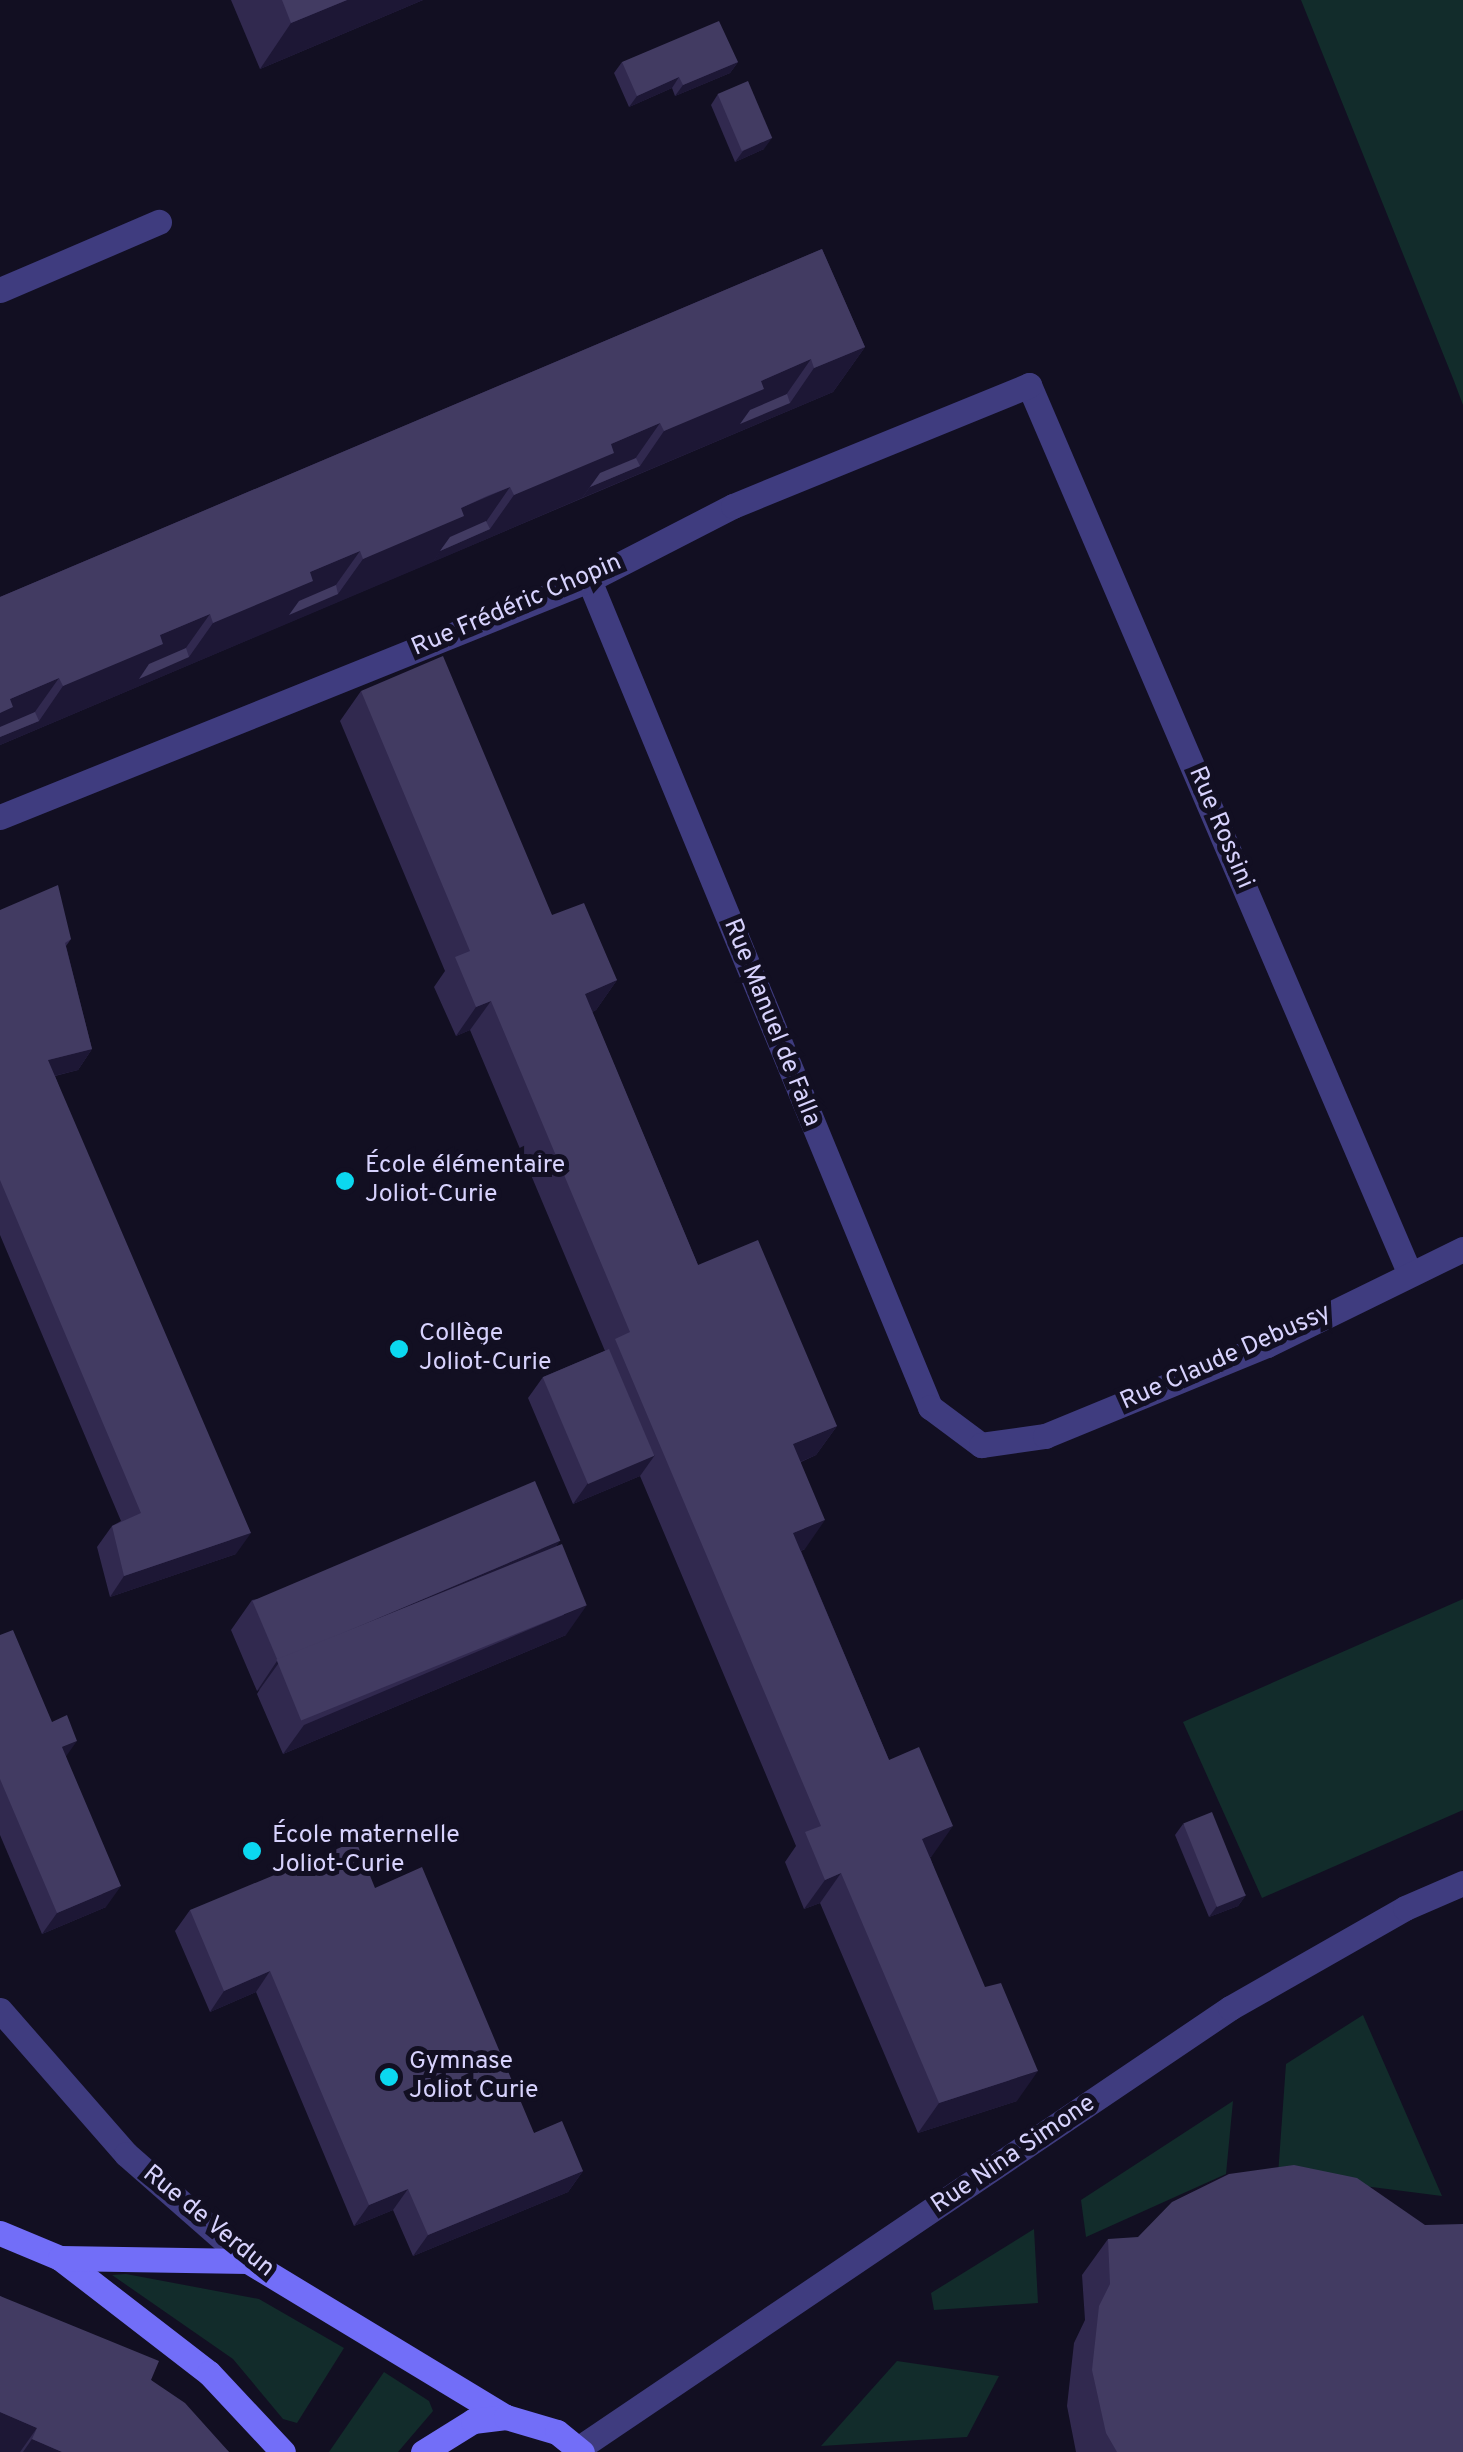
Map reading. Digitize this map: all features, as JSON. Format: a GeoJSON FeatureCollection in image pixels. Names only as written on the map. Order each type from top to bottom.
{"type":"FeatureCollection","features":[{"type":"Feature","properties":{"kind":"main road"},"geometry":{"type":"LineString","coordinates":[[0,2233],[60,2258],[209,2373],[283,2452]]}},
{"type":"Feature","properties":{"kind":"main road"},"geometry":{"type":"LineString","coordinates":[[60,2258],[248,2260]]}},
{"type":"Feature","properties":{"kind":"main road","name":"Rue de Verdun"},"geometry":{"type":"LineString","coordinates":[[248,2260],[506,2417],[558,2432],[580,2450]]}},
{"type":"Feature","properties":{"kind":"main road"},"geometry":{"type":"LineString","coordinates":[[422,2452],[473,2421],[506,2417]]}},
{"type":"Feature","properties":{"kind":"street"},"geometry":{"type":"LineString","coordinates":[[0,290],[159,222]]}},
{"type":"Feature","properties":{"kind":"street","name":"Rue Frédéric Chopin"},"geometry":{"type":"LineString","coordinates":[[0,816],[589,580],[733,506],[1029,384]]}},
{"type":"Feature","properties":{"kind":"street","name":"Rue Rossini"},"geometry":{"type":"LineString","coordinates":[[1029,384],[1408,1272]]}},
{"type":"Feature","properties":{"kind":"street","name":"Rue Manuel de Falla"},"geometry":{"type":"LineString","coordinates":[[589,580],[930,1406],[981,1445]]}},
{"type":"Feature","properties":{"kind":"street","name":"Rue Claude Debussy"},"geometry":{"type":"LineString","coordinates":[[981,1445],[1045,1436],[1267,1344],[1408,1272],[1463,1249]]}},
{"type":"Feature","properties":{"kind":"street","name":"Rue Nina Simone"},"geometry":{"type":"LineString","coordinates":[[580,2450],[1230,2008],[1405,1908],[1463,1883]]}},
{"type":"Feature","properties":{"kind":"street","name":"Rue de Verdun"},"geometry":{"type":"LineString","coordinates":[[0,2010],[126,2154],[248,2260]]}},
{"type":"Feature","properties":{"kind":"green space"},"geometry":{"type":"Polygon","coordinates":[[[1301,0],[1463,0],[1463,405],[1454,381],[1301,0]]]}},
{"type":"Feature","properties":{"kind":"green space"},"geometry":{"type":"Polygon","coordinates":[[[1463,1599],[1463,1810],[1262,1898],[1183,1722],[1463,1599]]]}},
{"type":"Feature","properties":{"kind":"green space"},"geometry":{"type":"Polygon","coordinates":[[[1363,2015],[1442,2196],[1278,2175],[1286,2064],[1363,2015]]]}},
{"type":"Feature","properties":{"kind":"green space"},"geometry":{"type":"Polygon","coordinates":[[[1233,2101],[1226,2174],[1086,2237],[1081,2200],[1233,2101]]]}},
{"type":"Feature","properties":{"kind":"green space"},"geometry":{"type":"Polygon","coordinates":[[[1034,2229],[1038,2303],[934,2310],[931,2293],[1034,2229]]]}},
{"type":"Feature","properties":{"kind":"green space"},"geometry":{"type":"Polygon","coordinates":[[[126,2274],[259,2299],[344,2348],[297,2423],[283,2419],[233,2359],[112,2275],[126,2274]]]}},
{"type":"Feature","properties":{"kind":"green space"},"geometry":{"type":"Polygon","coordinates":[[[897,2361],[999,2376],[967,2437],[821,2446],[897,2361]]]}},
{"type":"Feature","properties":{"kind":"green space"},"geometry":{"type":"Polygon","coordinates":[[[384,2372],[429,2401],[433,2411],[398,2452],[329,2452],[384,2372]]]}},
{"type":"Feature","properties":{"kind":"building"},"geometry":{"type":"Polygon","coordinates":[[[282,0],[347,0],[291,23],[282,0]]]}},
{"type":"Feature","properties":{"kind":"building"},"geometry":{"type":"Polygon","coordinates":[[[719,21],[738,62],[683,85],[679,77],[637,96],[622,62],[719,21]]]}},
{"type":"Feature","properties":{"kind":"building"},"geometry":{"type":"Polygon","coordinates":[[[748,81],[772,138],[742,151],[718,94],[748,81]]]}},
{"type":"Feature","properties":{"kind":"building"},"geometry":{"type":"Polygon","coordinates":[[[822,249],[865,347],[814,368],[811,359],[761,381],[764,389],[664,431],[660,423],[611,444],[614,453],[514,495],[510,487],[487,496],[461,508],[464,516],[363,559],[360,551],[310,572],[313,581],[213,623],[210,614],[160,635],[163,644],[63,686],[59,678],[10,699],[13,707],[0,713],[0,597],[822,249]]]}},
{"type":"Feature","properties":{"kind":"building"},"geometry":{"type":"Polygon","coordinates":[[[787,394],[790,403],[740,424],[750,410],[787,394]]]}},
{"type":"Feature","properties":{"kind":"building"},"geometry":{"type":"Polygon","coordinates":[[[636,458],[640,466],[590,487],[600,473],[636,458]]]}},
{"type":"Feature","properties":{"kind":"building"},"geometry":{"type":"Polygon","coordinates":[[[486,521],[490,529],[440,551],[450,537],[486,521]]]}},
{"type":"Feature","properties":{"kind":"building"},"geometry":{"type":"Polygon","coordinates":[[[336,585],[338,594],[289,615],[299,601],[336,585]]]}},
{"type":"Feature","properties":{"kind":"building"},"geometry":{"type":"Polygon","coordinates":[[[186,648],[189,657],[139,679],[149,664],[186,648]]]}},
{"type":"Feature","properties":{"kind":"building"},"geometry":{"type":"Polygon","coordinates":[[[443,656],[552,915],[584,903],[617,980],[585,994],[698,1265],[758,1240],[837,1426],[793,1444],[825,1520],[793,1533],[889,1760],[919,1747],[953,1826],[922,1839],[985,1987],[1001,1983],[1038,2071],[939,2103],[841,1873],[825,1880],[805,1832],[821,1826],[615,1339],[630,1332],[491,1001],[476,1007],[455,957],[470,951],[361,691],[443,656]]]}},
{"type":"Feature","properties":{"kind":"building"},"geometry":{"type":"Polygon","coordinates":[[[35,712],[39,721],[0,737],[0,727],[35,712]]]}},
{"type":"Feature","properties":{"kind":"building"},"geometry":{"type":"Polygon","coordinates":[[[58,885],[71,939],[65,943],[92,1049],[48,1060],[251,1533],[124,1576],[112,1526],[141,1513],[0,1180],[0,910],[58,885]]]}},
{"type":"Feature","properties":{"kind":"building"},"geometry":{"type":"Polygon","coordinates":[[[609,1349],[654,1456],[588,1484],[543,1377],[609,1349]]]}},
{"type":"Feature","properties":{"kind":"building"},"geometry":{"type":"Polygon","coordinates":[[[535,1481],[560,1541],[278,1661],[252,1601],[535,1481]]]}},
{"type":"Feature","properties":{"kind":"building"},"geometry":{"type":"Polygon","coordinates":[[[562,1544],[587,1605],[301,1721],[276,1659],[562,1544]]]}},
{"type":"Feature","properties":{"kind":"building"},"geometry":{"type":"Polygon","coordinates":[[[13,1630],[52,1722],[67,1715],[77,1741],[62,1747],[121,1886],[57,1913],[0,1779],[0,1635],[13,1630]]]}},
{"type":"Feature","properties":{"kind":"building"},"geometry":{"type":"Polygon","coordinates":[[[1212,1812],[1246,1895],[1217,1907],[1183,1824],[1212,1812]]]}},
{"type":"Feature","properties":{"kind":"building","name":"Gymnase Joliot Curie"},"geometry":{"type":"Polygon","coordinates":[[[356,1841],[375,1888],[422,1867],[534,2133],[562,2121],[583,2171],[428,2235],[408,2189],[369,2205],[270,1971],[224,1991],[190,1910],[356,1841]]]}},
{"type":"Feature","properties":{"kind":"building"},"geometry":{"type":"Polygon","coordinates":[[[1294,2165],[1357,2178],[1425,2225],[1463,2224],[1463,2452],[1117,2452],[1106,2433],[1092,2370],[1099,2306],[1110,2284],[1108,2239],[1138,2237],[1172,2202],[1229,2174],[1294,2165]]]}},
{"type":"Feature","properties":{"kind":"building"},"geometry":{"type":"Polygon","coordinates":[[[0,2296],[159,2361],[151,2380],[185,2403],[229,2452],[62,2452],[32,2439],[37,2428],[0,2412],[0,2296]]]}},
{"type":"Feature","properties":{"kind":"place","name":"École élémentaire Joliot-Curie"},"geometry":{"type":"Point","coordinates":[345,1181]}},
{"type":"Feature","properties":{"kind":"place","name":"Collège Joliot-Curie"},"geometry":{"type":"Point","coordinates":[399,1349]}},
{"type":"Feature","properties":{"kind":"place","name":"École maternelle Joliot-Curie"},"geometry":{"type":"Point","coordinates":[252,1851]}},
{"type":"Feature","properties":{"kind":"place","name":"Gymnase Joliot Curie"},"geometry":{"type":"Point","coordinates":[389,2077]}}]}
